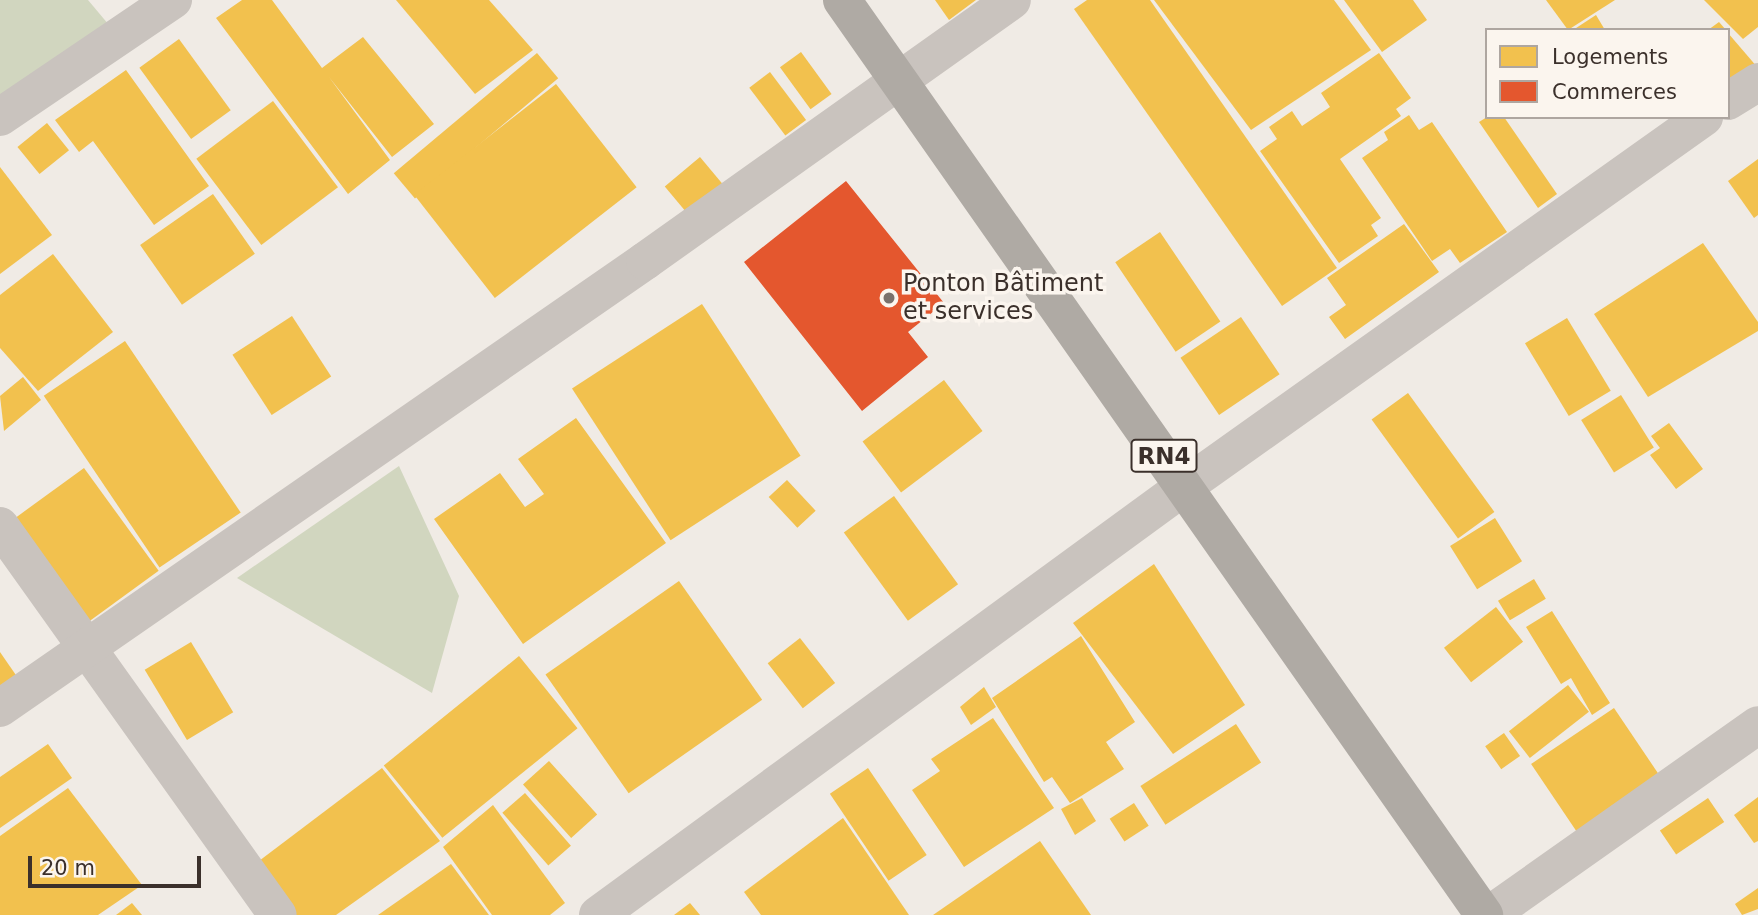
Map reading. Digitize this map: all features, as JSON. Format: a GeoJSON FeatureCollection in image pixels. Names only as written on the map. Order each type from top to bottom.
{"type":"FeatureCollection","features":[{"type":"Feature","properties":{"kind":"highway","name":"RN4"},"geometry":{"type":"LineString","coordinates":[[842,0],[1486,915]]}},
{"type":"Feature","properties":{"kind":"street"},"geometry":{"type":"LineString","coordinates":[[0,117],[173,0]]}},
{"type":"Feature","properties":{"kind":"street"},"geometry":{"type":"LineString","coordinates":[[0,708],[1012,0]]}},
{"type":"Feature","properties":{"kind":"street"},"geometry":{"type":"LineString","coordinates":[[1730,100],[1758,82]]}},
{"type":"Feature","properties":{"kind":"street"},"geometry":{"type":"LineString","coordinates":[[598,915],[1185,486],[1701,119]]}},
{"type":"Feature","properties":{"kind":"street"},"geometry":{"type":"LineString","coordinates":[[0,526],[277,915]]}},
{"type":"Feature","properties":{"kind":"street"},"geometry":{"type":"LineString","coordinates":[[1486,915],[1758,725]]}},
{"type":"Feature","properties":{"kind":"green space"},"geometry":{"type":"Polygon","coordinates":[[[0,0],[88,0],[109,25],[0,95],[0,0]]]}},
{"type":"Feature","properties":{"kind":"green space"},"geometry":{"type":"Polygon","coordinates":[[[399,466],[459,596],[432,693],[237,578],[399,466]]]}},
{"type":"Feature","properties":{"kind":"building: Logements"},"geometry":{"type":"Polygon","coordinates":[[[242,0],[272,0],[322,68],[363,37],[434,124],[392,157],[329,77],[390,160],[348,194],[216,18],[242,0]]]}},
{"type":"Feature","properties":{"kind":"building: Logements"},"geometry":{"type":"Polygon","coordinates":[[[396,0],[489,0],[533,50],[475,94],[396,0]]]}},
{"type":"Feature","properties":{"kind":"building: Logements"},"geometry":{"type":"Polygon","coordinates":[[[935,0],[976,0],[949,20],[935,0]]]}},
{"type":"Feature","properties":{"kind":"building: Logements"},"geometry":{"type":"Polygon","coordinates":[[[1087,0],[1150,0],[1337,268],[1282,306],[1074,9],[1087,0]]]}},
{"type":"Feature","properties":{"kind":"building: Logements"},"geometry":{"type":"Polygon","coordinates":[[[1154,0],[1334,0],[1371,50],[1251,130],[1154,0]]]}},
{"type":"Feature","properties":{"kind":"building: Logements"},"geometry":{"type":"Polygon","coordinates":[[[1344,0],[1413,0],[1427,20],[1382,52],[1344,0]]]}},
{"type":"Feature","properties":{"kind":"building: Logements"},"geometry":{"type":"Polygon","coordinates":[[[1546,0],[1615,0],[1571,28],[1567,28],[1546,0]]]}},
{"type":"Feature","properties":{"kind":"building: Logements"},"geometry":{"type":"Polygon","coordinates":[[[1704,0],[1758,0],[1758,27],[1743,39],[1704,0]]]}},
{"type":"Feature","properties":{"kind":"building: Logements"},"geometry":{"type":"Polygon","coordinates":[[[1596,15],[1604,28],[1576,28],[1596,15]]]}},
{"type":"Feature","properties":{"kind":"building: Logements"},"geometry":{"type":"Polygon","coordinates":[[[1719,22],[1724,28],[1711,28],[1719,22]]]}},
{"type":"Feature","properties":{"kind":"building: Logements"},"geometry":{"type":"Polygon","coordinates":[[[1730,35],[1758,68],[1730,92],[1730,35]]]}},
{"type":"Feature","properties":{"kind":"building: Logements"},"geometry":{"type":"Polygon","coordinates":[[[179,39],[231,110],[191,139],[139,68],[179,39]]]}},
{"type":"Feature","properties":{"kind":"building: Logements"},"geometry":{"type":"Polygon","coordinates":[[[801,52],[832,94],[811,109],[780,67],[801,52]]]}},
{"type":"Feature","properties":{"kind":"building: Logements"},"geometry":{"type":"Polygon","coordinates":[[[537,53],[558,78],[415,198],[394,173],[537,53]]]}},
{"type":"Feature","properties":{"kind":"building: Logements"},"geometry":{"type":"Polygon","coordinates":[[[1379,53],[1411,98],[1396,109],[1401,116],[1340,159],[1381,218],[1371,225],[1378,236],[1339,263],[1260,151],[1277,139],[1269,127],[1292,111],[1302,126],[1330,107],[1321,93],[1379,53]]]}},
{"type":"Feature","properties":{"kind":"building: Logements"},"geometry":{"type":"Polygon","coordinates":[[[126,70],[209,186],[154,225],[93,141],[79,152],[55,120],[126,70]]]}},
{"type":"Feature","properties":{"kind":"building: Logements"},"geometry":{"type":"Polygon","coordinates":[[[770,72],[806,120],[785,136],[749,88],[770,72]]]}},
{"type":"Feature","properties":{"kind":"building: Logements"},"geometry":{"type":"Polygon","coordinates":[[[556,84],[637,187],[495,298],[414,195],[556,84]]]}},
{"type":"Feature","properties":{"kind":"building: Logements"},"geometry":{"type":"Polygon","coordinates":[[[273,101],[338,187],[261,245],[196,159],[273,101]]]}},
{"type":"Feature","properties":{"kind":"building: Logements"},"geometry":{"type":"Polygon","coordinates":[[[1409,115],[1419,130],[1432,122],[1507,232],[1460,263],[1450,249],[1432,261],[1362,158],[1388,140],[1384,132],[1409,115]]]}},
{"type":"Feature","properties":{"kind":"building: Logements"},"geometry":{"type":"Polygon","coordinates":[[[1485,118],[1505,119],[1557,194],[1538,208],[1479,122],[1485,118]]]}},
{"type":"Feature","properties":{"kind":"building: Logements"},"geometry":{"type":"Polygon","coordinates":[[[47,123],[69,150],[39,174],[17,147],[47,123]]]}},
{"type":"Feature","properties":{"kind":"building: Logements"},"geometry":{"type":"Polygon","coordinates":[[[700,157],[726,188],[690,217],[665,187],[700,157]]]}},
{"type":"Feature","properties":{"kind":"building: Logements"},"geometry":{"type":"Polygon","coordinates":[[[1758,159],[1758,215],[1754,218],[1728,181],[1758,159]]]}},
{"type":"Feature","properties":{"kind":"building: Logements"},"geometry":{"type":"Polygon","coordinates":[[[0,167],[52,235],[0,274],[0,167]]]}},
{"type":"Feature","properties":{"kind":"building: Logements"},"geometry":{"type":"Polygon","coordinates":[[[213,194],[255,254],[182,305],[140,245],[213,194]]]}},
{"type":"Feature","properties":{"kind":"building: Logements"},"geometry":{"type":"Polygon","coordinates":[[[1404,224],[1439,272],[1345,339],[1329,317],[1346,305],[1327,278],[1404,224]]]}},
{"type":"Feature","properties":{"kind":"building: Logements"},"geometry":{"type":"Polygon","coordinates":[[[1160,232],[1220,322],[1176,352],[1115,262],[1160,232]]]}},
{"type":"Feature","properties":{"kind":"building: Logements"},"geometry":{"type":"Polygon","coordinates":[[[1703,243],[1758,322],[1758,331],[1648,397],[1594,314],[1703,243]]]}},
{"type":"Feature","properties":{"kind":"building: Logements"},"geometry":{"type":"Polygon","coordinates":[[[53,254],[113,332],[38,391],[0,348],[0,295],[53,254]]]}},
{"type":"Feature","properties":{"kind":"building: Logements"},"geometry":{"type":"Polygon","coordinates":[[[702,304],[801,456],[671,540],[572,388],[702,304]]]}},
{"type":"Feature","properties":{"kind":"building: Logements"},"geometry":{"type":"Polygon","coordinates":[[[292,316],[331,376],[272,415],[232,355],[292,316]]]}},
{"type":"Feature","properties":{"kind":"building: Logements"},"geometry":{"type":"Polygon","coordinates":[[[1241,317],[1280,374],[1219,415],[1180,358],[1241,317]]]}},
{"type":"Feature","properties":{"kind":"building: Logements"},"geometry":{"type":"Polygon","coordinates":[[[1567,318],[1611,391],[1569,416],[1525,343],[1567,318]]]}},
{"type":"Feature","properties":{"kind":"building: Logements"},"geometry":{"type":"Polygon","coordinates":[[[125,341],[241,513],[160,567],[44,396],[125,341]]]}},
{"type":"Feature","properties":{"kind":"building: Logements"},"geometry":{"type":"Polygon","coordinates":[[[23,377],[41,400],[4,431],[0,396],[23,377]]]}},
{"type":"Feature","properties":{"kind":"building: Logements"},"geometry":{"type":"Polygon","coordinates":[[[944,380],[983,431],[901,492],[863,441],[944,380]]]}},
{"type":"Feature","properties":{"kind":"building: Logements"},"geometry":{"type":"Polygon","coordinates":[[[1408,393],[1494,512],[1458,538],[1372,419],[1408,393]]]}},
{"type":"Feature","properties":{"kind":"building: Logements"},"geometry":{"type":"Polygon","coordinates":[[[1621,395],[1654,448],[1614,472],[1581,420],[1621,395]]]}},
{"type":"Feature","properties":{"kind":"building: Logements"},"geometry":{"type":"Polygon","coordinates":[[[576,418],[666,543],[523,644],[434,519],[500,473],[525,507],[544,494],[518,459],[576,418]]]}},
{"type":"Feature","properties":{"kind":"building: Logements"},"geometry":{"type":"Polygon","coordinates":[[[1669,423],[1703,469],[1676,489],[1650,455],[1660,448],[1651,436],[1669,423]]]}},
{"type":"Feature","properties":{"kind":"building: Logements"},"geometry":{"type":"Polygon","coordinates":[[[84,468],[159,571],[86,624],[11,521],[84,468]]]}},
{"type":"Feature","properties":{"kind":"building: Logements"},"geometry":{"type":"Polygon","coordinates":[[[787,480],[816,511],[797,528],[769,497],[787,480]]]}},
{"type":"Feature","properties":{"kind":"building: Logements"},"geometry":{"type":"Polygon","coordinates":[[[894,496],[958,584],[908,621],[844,532],[894,496]]]}},
{"type":"Feature","properties":{"kind":"building: Logements"},"geometry":{"type":"Polygon","coordinates":[[[1495,518],[1522,561],[1477,589],[1450,546],[1495,518]]]}},
{"type":"Feature","properties":{"kind":"building: Logements"},"geometry":{"type":"Polygon","coordinates":[[[1154,564],[1245,705],[1173,754],[1073,623],[1154,564]]]}},
{"type":"Feature","properties":{"kind":"building: Logements"},"geometry":{"type":"Polygon","coordinates":[[[1534,579],[1546,599],[1510,620],[1498,601],[1534,579]]]}},
{"type":"Feature","properties":{"kind":"building: Logements"},"geometry":{"type":"Polygon","coordinates":[[[679,581],[762,700],[629,793],[545,674],[679,581]]]}},
{"type":"Feature","properties":{"kind":"building: Logements"},"geometry":{"type":"Polygon","coordinates":[[[1496,607],[1523,642],[1471,682],[1444,648],[1496,607]]]}},
{"type":"Feature","properties":{"kind":"building: Logements"},"geometry":{"type":"Polygon","coordinates":[[[1552,611],[1610,703],[1592,715],[1571,678],[1561,684],[1526,627],[1552,611]]]}},
{"type":"Feature","properties":{"kind":"building: Logements"},"geometry":{"type":"Polygon","coordinates":[[[1081,636],[1135,722],[1106,742],[1124,769],[1070,803],[1052,777],[1044,782],[992,698],[1081,636]]]}},
{"type":"Feature","properties":{"kind":"building: Logements"},"geometry":{"type":"Polygon","coordinates":[[[800,638],[835,683],[803,708],[768,663],[800,638]]]}},
{"type":"Feature","properties":{"kind":"building: Logements"},"geometry":{"type":"Polygon","coordinates":[[[191,642],[233,712],[187,740],[145,670],[191,642]]]}},
{"type":"Feature","properties":{"kind":"building: Logements"},"geometry":{"type":"Polygon","coordinates":[[[0,652],[20,681],[0,696],[0,652]]]}},
{"type":"Feature","properties":{"kind":"building: Logements"},"geometry":{"type":"Polygon","coordinates":[[[519,656],[578,728],[442,838],[384,766],[519,656]]]}},
{"type":"Feature","properties":{"kind":"building: Logements"},"geometry":{"type":"Polygon","coordinates":[[[1568,685],[1589,712],[1530,758],[1509,731],[1568,685]]]}},
{"type":"Feature","properties":{"kind":"building: Logements"},"geometry":{"type":"Polygon","coordinates":[[[984,687],[996,707],[971,725],[960,707],[984,687]]]}},
{"type":"Feature","properties":{"kind":"building: Logements"},"geometry":{"type":"Polygon","coordinates":[[[1614,708],[1662,778],[1579,834],[1531,764],[1614,708]]]}},
{"type":"Feature","properties":{"kind":"building: Logements"},"geometry":{"type":"Polygon","coordinates":[[[993,718],[1054,808],[964,867],[912,790],[940,771],[931,759],[993,718]]]}},
{"type":"Feature","properties":{"kind":"building: Logements"},"geometry":{"type":"Polygon","coordinates":[[[1236,724],[1261,763],[1165,825],[1140,786],[1236,724]]]}},
{"type":"Feature","properties":{"kind":"building: Logements"},"geometry":{"type":"Polygon","coordinates":[[[1504,733],[1520,756],[1501,769],[1485,746],[1504,733]]]}},
{"type":"Feature","properties":{"kind":"building: Logements"},"geometry":{"type":"Polygon","coordinates":[[[48,744],[72,778],[0,828],[0,777],[48,744]]]}},
{"type":"Feature","properties":{"kind":"building: Logements"},"geometry":{"type":"Polygon","coordinates":[[[549,761],[597,815],[571,838],[523,784],[549,761]]]}},
{"type":"Feature","properties":{"kind":"building: Logements"},"geometry":{"type":"Polygon","coordinates":[[[382,768],[440,841],[336,915],[282,915],[251,867],[382,768]]]}},
{"type":"Feature","properties":{"kind":"building: Logements"},"geometry":{"type":"Polygon","coordinates":[[[868,768],[927,855],[889,881],[830,794],[868,768]]]}},
{"type":"Feature","properties":{"kind":"building: Logements"},"geometry":{"type":"Polygon","coordinates":[[[68,788],[142,885],[98,915],[0,915],[0,836],[68,788]]]}},
{"type":"Feature","properties":{"kind":"building: Logements"},"geometry":{"type":"Polygon","coordinates":[[[525,793],[571,846],[548,866],[502,813],[525,793]]]}},
{"type":"Feature","properties":{"kind":"building: Logements"},"geometry":{"type":"Polygon","coordinates":[[[1758,797],[1758,841],[1754,843],[1734,815],[1758,797]]]}},
{"type":"Feature","properties":{"kind":"building: Logements"},"geometry":{"type":"Polygon","coordinates":[[[1082,798],[1096,821],[1075,835],[1061,809],[1082,798]]]}},
{"type":"Feature","properties":{"kind":"building: Logements"},"geometry":{"type":"Polygon","coordinates":[[[1708,798],[1724,822],[1676,854],[1660,830],[1708,798]]]}},
{"type":"Feature","properties":{"kind":"building: Logements"},"geometry":{"type":"Polygon","coordinates":[[[1134,803],[1149,826],[1124,841],[1110,819],[1134,803]]]}},
{"type":"Feature","properties":{"kind":"building: Logements"},"geometry":{"type":"Polygon","coordinates":[[[493,805],[565,903],[550,915],[492,915],[443,847],[493,805]]]}},
{"type":"Feature","properties":{"kind":"building: Logements"},"geometry":{"type":"Polygon","coordinates":[[[843,818],[909,915],[761,915],[744,892],[843,818]]]}},
{"type":"Feature","properties":{"kind":"building: Logements"},"geometry":{"type":"Polygon","coordinates":[[[1040,841],[1091,915],[933,915],[1040,841]]]}},
{"type":"Feature","properties":{"kind":"building: Logements"},"geometry":{"type":"Polygon","coordinates":[[[451,864],[489,915],[378,915],[451,864]]]}},
{"type":"Feature","properties":{"kind":"building: Logements"},"geometry":{"type":"Polygon","coordinates":[[[1758,888],[1758,909],[1742,915],[1735,904],[1758,888]]]}},
{"type":"Feature","properties":{"kind":"building: Logements"},"geometry":{"type":"Polygon","coordinates":[[[132,903],[142,915],[116,915],[132,903]]]}},
{"type":"Feature","properties":{"kind":"building: Logements"},"geometry":{"type":"Polygon","coordinates":[[[690,903],[700,915],[674,915],[690,903]]]}},
{"type":"Feature","properties":{"kind":"building: Commerces"},"geometry":{"type":"Polygon","coordinates":[[[846,181],[944,303],[908,332],[928,357],[862,411],[744,262],[846,181]]]}},
{"type":"Feature","properties":{"kind":"place","name":"Ponton Bâtiment et services"},"geometry":{"type":"Point","coordinates":[889,298]}}]}
